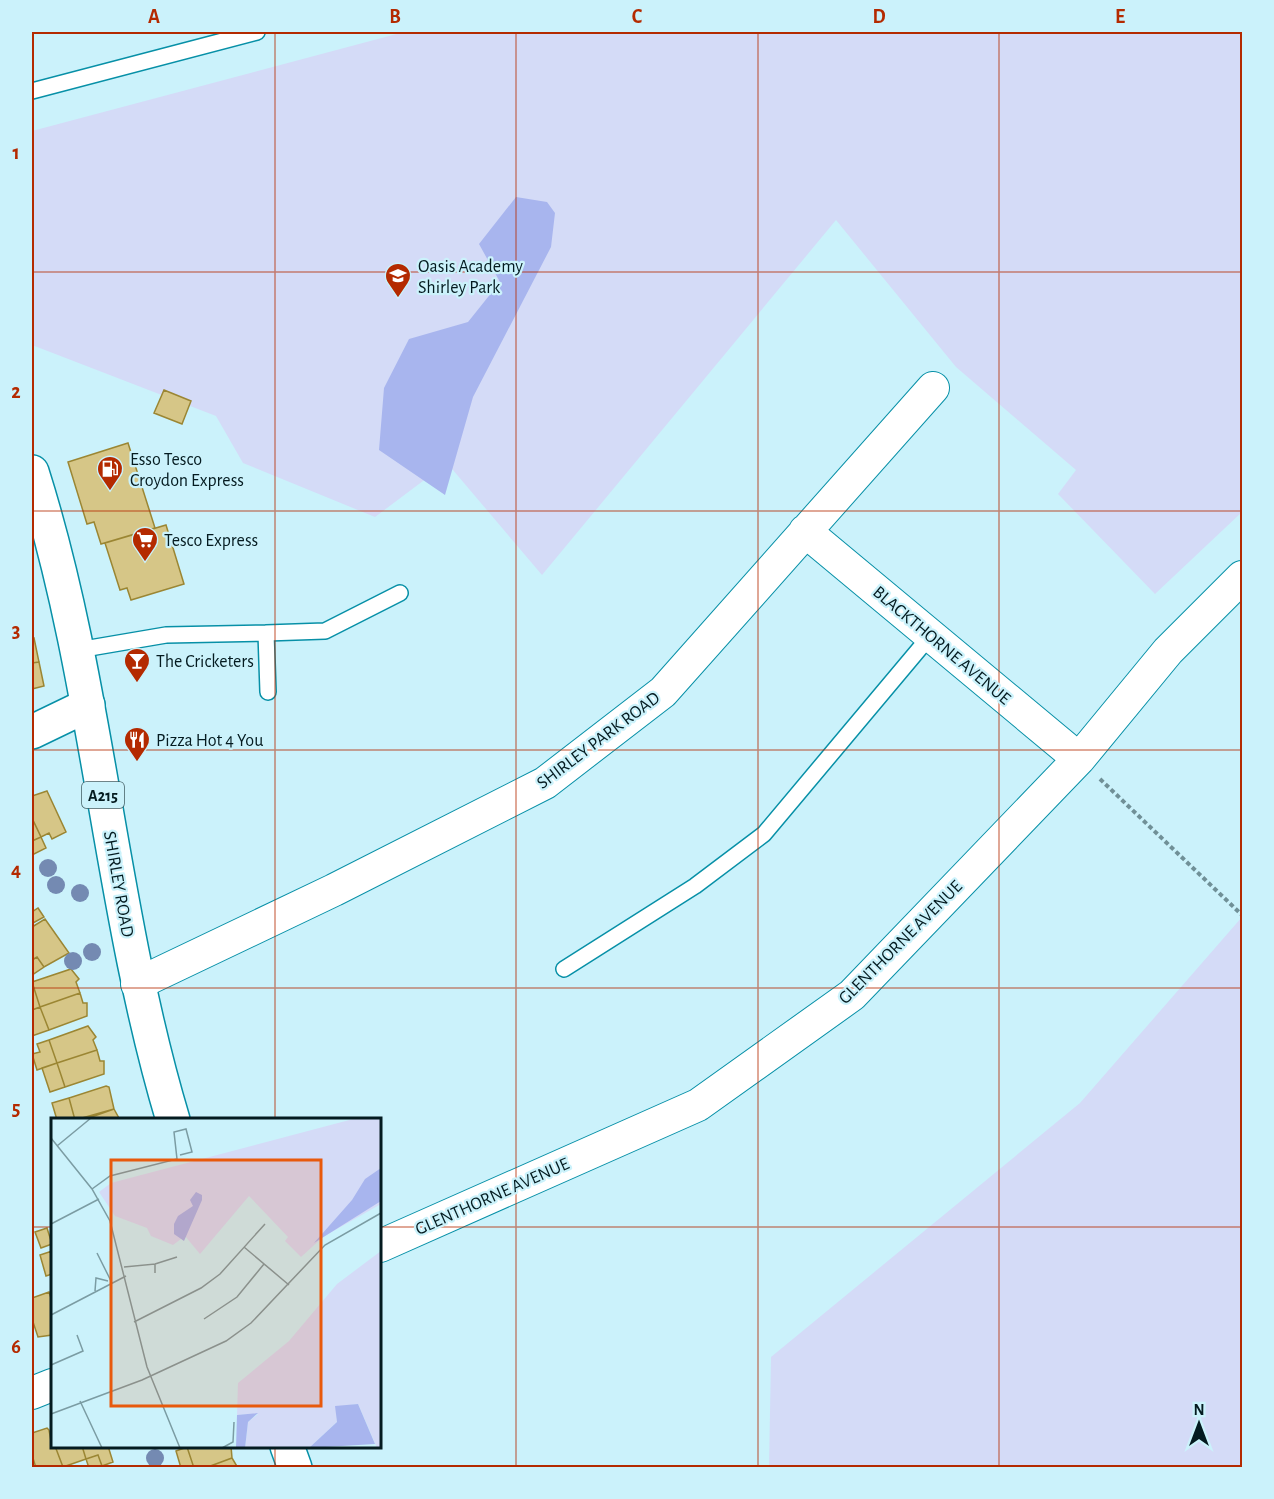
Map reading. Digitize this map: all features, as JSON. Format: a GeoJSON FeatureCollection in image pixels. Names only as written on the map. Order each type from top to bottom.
{"type":"FeatureCollection","features":[{"type":"Feature","properties":{"kind":"main road","name":"SHIRLEY ROAD"},"geometry":{"type":"LineString","coordinates":[[32,472],[61,575],[78,650],[137,984],[172,1118]]}},
{"type":"Feature","properties":{"kind":"main road"},"geometry":{"type":"LineString","coordinates":[[32,732],[88,705]]}},
{"type":"Feature","properties":{"kind":"main road"},"geometry":{"type":"LineString","coordinates":[[288,1448],[296,1467]]}},
{"type":"Feature","properties":{"kind":"street","name":"SHIRLEY PARK ROAD"},"geometry":{"type":"LineString","coordinates":[[137,984],[334,890],[545,783],[663,692],[933,388]]}},
{"type":"Feature","properties":{"kind":"street","name":"BLACKTHORNE AVENUE"},"geometry":{"type":"LineString","coordinates":[[806,531],[1079,759]]}},
{"type":"Feature","properties":{"kind":"street","name":"GLENTHORNE AVENUE"},"geometry":{"type":"LineString","coordinates":[[381,1246],[687,1110],[708,1098],[852,995],[1079,759],[1168,651],[1242,577]]}},
{"type":"Feature","properties":{"kind":"street"},"geometry":{"type":"LineString","coordinates":[[32,1393],[51,1385]]}},
{"type":"Feature","properties":{"kind":"lane"},"geometry":{"type":"LineString","coordinates":[[32,91],[257,32]]}},
{"type":"Feature","properties":{"kind":"lane"},"geometry":{"type":"LineString","coordinates":[[78,650],[166,635],[325,631],[400,593]]}},
{"type":"Feature","properties":{"kind":"lane"},"geometry":{"type":"LineString","coordinates":[[266,633],[268,692]]}},
{"type":"Feature","properties":{"kind":"lane"},"geometry":{"type":"LineString","coordinates":[[564,969],[695,886],[764,834],[931,635]]}},
{"type":"Feature","properties":{"kind":"path"},"geometry":{"type":"LineString","coordinates":[[1079,759],[1242,915]]}},
{"type":"Feature","properties":{"kind":"shaded area","name":"Oasis Academy Shirley Park"},"geometry":{"type":"Polygon","coordinates":[[[404,32],[1242,32],[1242,512],[1155,594],[1058,494],[1076,470],[956,367],[836,220],[542,575],[447,463],[375,517],[243,463],[216,416],[32,345],[32,131],[404,32]]]}},
{"type":"Feature","properties":{"kind":"shaded area"},"geometry":{"type":"Polygon","coordinates":[[[516,197],[547,202],[555,213],[551,247],[473,397],[445,495],[379,450],[384,388],[409,339],[468,322],[500,282],[479,244],[516,197]]]}},
{"type":"Feature","properties":{"kind":"shaded area"},"geometry":{"type":"Polygon","coordinates":[[[1242,917],[1242,1467],[769,1467],[771,1357],[1080,1103],[1242,917]]]}},
{"type":"Feature","properties":{"kind":"building"},"geometry":{"type":"Polygon","coordinates":[[[164,390],[191,401],[182,424],[154,413],[164,390]]]}},
{"type":"Feature","properties":{"kind":"building","name":"Esso Tesco Croydon Express"},"geometry":{"type":"Polygon","coordinates":[[[128,443],[155,528],[101,544],[94,522],[87,524],[68,462],[128,443]]]}},
{"type":"Feature","properties":{"kind":"building","name":"Tesco Express"},"geometry":{"type":"Polygon","coordinates":[[[166,525],[184,584],[131,600],[127,588],[120,590],[105,543],[166,525]]]}},
{"type":"Feature","properties":{"kind":"building"},"geometry":{"type":"Polygon","coordinates":[[[34,638],[39,662],[32,663],[32,639],[34,638]]]}},
{"type":"Feature","properties":{"kind":"building"},"geometry":{"type":"Polygon","coordinates":[[[39,662],[44,686],[32,689],[32,663],[39,662]]]}},
{"type":"Feature","properties":{"kind":"building"},"geometry":{"type":"Polygon","coordinates":[[[47,791],[66,832],[52,839],[49,833],[41,837],[32,818],[32,796],[47,791]]]}},
{"type":"Feature","properties":{"kind":"building"},"geometry":{"type":"Polygon","coordinates":[[[32,818],[41,837],[32,841],[32,818]]]}},
{"type":"Feature","properties":{"kind":"building"},"geometry":{"type":"Polygon","coordinates":[[[41,837],[46,848],[32,855],[32,841],[41,837]]]}},
{"type":"Feature","properties":{"kind":"building"},"geometry":{"type":"Polygon","coordinates":[[[38,908],[44,917],[33,923],[32,912],[38,908]]]}},
{"type":"Feature","properties":{"kind":"building"},"geometry":{"type":"Polygon","coordinates":[[[45,919],[69,953],[44,967],[37,957],[32,960],[32,927],[45,919]]]}},
{"type":"Feature","properties":{"kind":"building"},"geometry":{"type":"Polygon","coordinates":[[[37,957],[44,967],[32,975],[32,960],[37,957]]]}},
{"type":"Feature","properties":{"kind":"building"},"geometry":{"type":"Polygon","coordinates":[[[71,969],[79,979],[76,982],[80,993],[40,1007],[32,982],[71,969]]]}},
{"type":"Feature","properties":{"kind":"building"},"geometry":{"type":"Polygon","coordinates":[[[32,982],[40,1007],[32,1010],[32,982]]]}},
{"type":"Feature","properties":{"kind":"building"},"geometry":{"type":"Polygon","coordinates":[[[80,993],[83,1003],[87,1003],[87,1016],[49,1030],[40,1007],[80,993]]]}},
{"type":"Feature","properties":{"kind":"building"},"geometry":{"type":"Polygon","coordinates":[[[40,1007],[49,1030],[32,1036],[32,1010],[40,1007]]]}},
{"type":"Feature","properties":{"kind":"building"},"geometry":{"type":"Polygon","coordinates":[[[88,1026],[96,1037],[93,1040],[97,1050],[57,1063],[49,1040],[88,1026]]]}},
{"type":"Feature","properties":{"kind":"building"},"geometry":{"type":"Polygon","coordinates":[[[49,1040],[57,1063],[37,1070],[32,1054],[40,1052],[37,1044],[49,1040]]]}},
{"type":"Feature","properties":{"kind":"building"},"geometry":{"type":"Polygon","coordinates":[[[97,1050],[100,1061],[104,1061],[104,1074],[65,1087],[57,1063],[97,1050]]]}},
{"type":"Feature","properties":{"kind":"building"},"geometry":{"type":"Polygon","coordinates":[[[57,1063],[65,1087],[50,1092],[42,1068],[57,1063]]]}},
{"type":"Feature","properties":{"kind":"building"},"geometry":{"type":"Polygon","coordinates":[[[106,1086],[109,1087],[114,1109],[74,1118],[69,1098],[106,1086]]]}},
{"type":"Feature","properties":{"kind":"building"},"geometry":{"type":"Polygon","coordinates":[[[69,1098],[74,1118],[56,1118],[52,1103],[69,1098]]]}},
{"type":"Feature","properties":{"kind":"building"},"geometry":{"type":"Polygon","coordinates":[[[114,1109],[119,1118],[89,1118],[114,1109]]]}},
{"type":"Feature","properties":{"kind":"building"},"geometry":{"type":"Polygon","coordinates":[[[47,1228],[51,1244],[41,1248],[35,1232],[47,1228]]]}},
{"type":"Feature","properties":{"kind":"building"},"geometry":{"type":"Polygon","coordinates":[[[51,1251],[51,1274],[46,1276],[40,1255],[51,1251]]]}},
{"type":"Feature","properties":{"kind":"building"},"geometry":{"type":"Polygon","coordinates":[[[49,1292],[51,1335],[38,1337],[32,1319],[32,1298],[49,1292]]]}},
{"type":"Feature","properties":{"kind":"building"},"geometry":{"type":"Polygon","coordinates":[[[47,1428],[49,1430],[51,1448],[56,1448],[63,1467],[36,1468],[32,1455],[32,1433],[47,1428]]]}},
{"type":"Feature","properties":{"kind":"building"},"geometry":{"type":"Polygon","coordinates":[[[56,1448],[83,1448],[86,1459],[63,1467],[56,1448]]]}},
{"type":"Feature","properties":{"kind":"building"},"geometry":{"type":"Polygon","coordinates":[[[83,1448],[109,1448],[113,1462],[102,1466],[98,1455],[86,1459],[83,1448]]]}},
{"type":"Feature","properties":{"kind":"building"},"geometry":{"type":"Polygon","coordinates":[[[187,1448],[231,1448],[232,1458],[205,1468],[194,1468],[187,1448]]]}},
{"type":"Feature","properties":{"kind":"building"},"geometry":{"type":"Polygon","coordinates":[[[187,1448],[194,1468],[181,1468],[176,1451],[187,1448]]]}},
{"type":"Feature","properties":{"kind":"building"},"geometry":{"type":"Polygon","coordinates":[[[98,1455],[102,1466],[89,1468],[86,1459],[98,1455]]]}},
{"type":"Feature","properties":{"kind":"building"},"geometry":{"type":"Polygon","coordinates":[[[232,1458],[238,1468],[205,1468],[232,1458]]]}},
{"type":"Feature","properties":{"kind":"place","name":"Oasis Academy Shirley Park"},"geometry":{"type":"Point","coordinates":[398,299]}},
{"type":"Feature","properties":{"kind":"place","name":"Esso Tesco Croydon Express"},"geometry":{"type":"Point","coordinates":[110,492]}},
{"type":"Feature","properties":{"kind":"place","name":"Tesco Express"},"geometry":{"type":"Point","coordinates":[145,563]}},
{"type":"Feature","properties":{"kind":"place","name":"The Cricketers"},"geometry":{"type":"Point","coordinates":[137,684]}},
{"type":"Feature","properties":{"kind":"place","name":"Pizza Hot 4 You"},"geometry":{"type":"Point","coordinates":[137,763]}}]}
